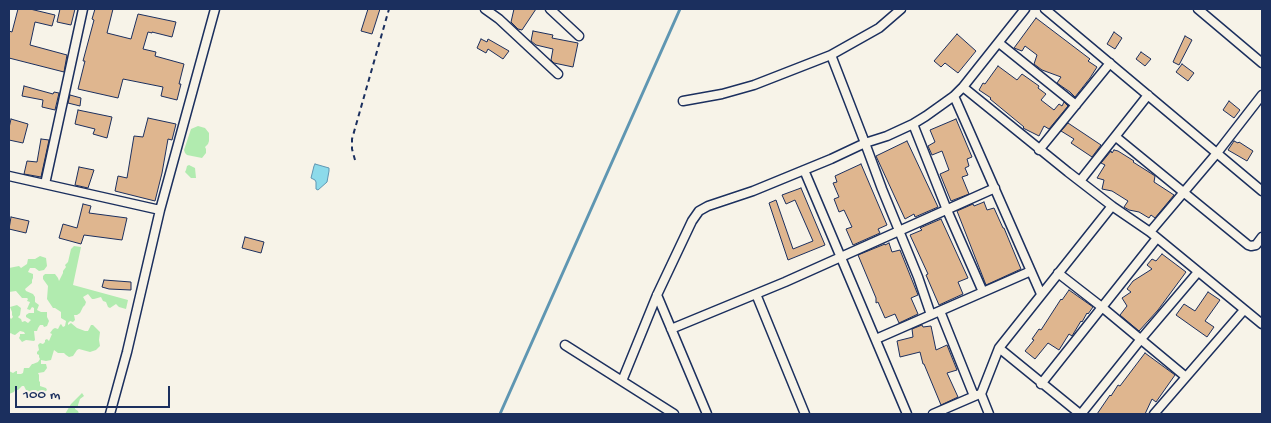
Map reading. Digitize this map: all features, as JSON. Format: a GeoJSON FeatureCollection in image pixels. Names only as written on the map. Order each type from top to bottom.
{"type":"FeatureCollection","features":[{"type":"Feature","properties":{"kind":"street"},"geometry":{"type":"LineString","coordinates":[[45,184],[83,9]]}},
{"type":"Feature","properties":{"kind":"street"},"geometry":{"type":"LineString","coordinates":[[110,414],[127,352],[160,210],[215,9]]}},
{"type":"Feature","properties":{"kind":"street"},"geometry":{"type":"LineString","coordinates":[[485,9],[499,19],[558,74]]}},
{"type":"Feature","properties":{"kind":"street"},"geometry":{"type":"LineString","coordinates":[[550,9],[579,36]]}},
{"type":"Feature","properties":{"kind":"street"},"geometry":{"type":"LineString","coordinates":[[683,101],[722,94],[754,85],[831,55],[879,28],[901,9]]}},
{"type":"Feature","properties":{"kind":"street"},"geometry":{"type":"LineString","coordinates":[[622,381],[657,295],[689,226],[699,212],[708,206],[753,191],[913,124],[938,108],[964,87],[1025,9]]}},
{"type":"Feature","properties":{"kind":"street"},"geometry":{"type":"LineString","coordinates":[[1046,9],[1262,191]]}},
{"type":"Feature","properties":{"kind":"street"},"geometry":{"type":"LineString","coordinates":[[1198,9],[1262,63]]}},
{"type":"Feature","properties":{"kind":"street"},"geometry":{"type":"LineString","coordinates":[[999,43],[1076,105]]}},
{"type":"Feature","properties":{"kind":"street"},"geometry":{"type":"LineString","coordinates":[[831,55],[931,315]]}},
{"type":"Feature","properties":{"kind":"street"},"geometry":{"type":"LineString","coordinates":[[1039,150],[1110,63]]}},
{"type":"Feature","properties":{"kind":"street"},"geometry":{"type":"LineString","coordinates":[[964,87],[1039,150],[1112,206],[1150,232],[1262,324]]}},
{"type":"Feature","properties":{"kind":"street"},"geometry":{"type":"LineString","coordinates":[[1080,181],[1148,95]]}},
{"type":"Feature","properties":{"kind":"street"},"geometry":{"type":"LineString","coordinates":[[1150,232],[1184,193],[1262,95]]}},
{"type":"Feature","properties":{"kind":"street"},"geometry":{"type":"LineString","coordinates":[[954,96],[1040,294]]}},
{"type":"Feature","properties":{"kind":"street"},"geometry":{"type":"LineString","coordinates":[[913,124],[947,210],[983,292]]}},
{"type":"Feature","properties":{"kind":"street"},"geometry":{"type":"LineString","coordinates":[[1116,137],[1248,245],[1256,244],[1262,237]]}},
{"type":"Feature","properties":{"kind":"street"},"geometry":{"type":"LineString","coordinates":[[804,170],[907,414]]}},
{"type":"Feature","properties":{"kind":"street"},"geometry":{"type":"LineString","coordinates":[[9,176],[160,210]]}},
{"type":"Feature","properties":{"kind":"street"},"geometry":{"type":"LineString","coordinates":[[672,329],[841,257],[995,188]]}},
{"type":"Feature","properties":{"kind":"street"},"geometry":{"type":"LineString","coordinates":[[933,414],[977,395],[999,348],[1040,294],[1112,206]]}},
{"type":"Feature","properties":{"kind":"street"},"geometry":{"type":"LineString","coordinates":[[1041,384],[1157,238]]}},
{"type":"Feature","properties":{"kind":"street"},"geometry":{"type":"LineString","coordinates":[[876,339],[1031,271]]}},
{"type":"Feature","properties":{"kind":"street"},"geometry":{"type":"LineString","coordinates":[[999,348],[1080,414],[1198,272]]}},
{"type":"Feature","properties":{"kind":"street"},"geometry":{"type":"LineString","coordinates":[[1058,273],[1186,377]]}},
{"type":"Feature","properties":{"kind":"street"},"geometry":{"type":"LineString","coordinates":[[756,294],[805,414]]}},
{"type":"Feature","properties":{"kind":"street"},"geometry":{"type":"LineString","coordinates":[[657,295],[707,414]]}},
{"type":"Feature","properties":{"kind":"street"},"geometry":{"type":"LineString","coordinates":[[1154,414],[1244,310]]}},
{"type":"Feature","properties":{"kind":"street"},"geometry":{"type":"LineString","coordinates":[[940,311],[977,395],[989,414]]}},
{"type":"Feature","properties":{"kind":"street"},"geometry":{"type":"LineString","coordinates":[[565,344],[674,414]]}},
{"type":"Feature","properties":{"kind":"path"},"geometry":{"type":"LineString","coordinates":[[355,160],[352,139],[389,9]]}},
{"type":"Feature","properties":{"kind":"green space"},"geometry":{"type":"Polygon","coordinates":[[[198,126],[205,128],[209,133],[209,141],[205,147],[206,153],[202,158],[187,155],[184,150],[191,129],[198,126]]]}},
{"type":"Feature","properties":{"kind":"green space"},"geometry":{"type":"Polygon","coordinates":[[[189,165],[195,168],[196,178],[191,178],[185,172],[189,165]]]}},
{"type":"Feature","properties":{"kind":"green space"},"geometry":{"type":"Polygon","coordinates":[[[74,246],[81,247],[73,285],[128,300],[126,309],[116,304],[110,308],[101,297],[92,299],[88,294],[83,297],[86,302],[85,305],[80,313],[74,315],[75,320],[73,322],[70,321],[68,325],[71,323],[77,328],[88,331],[91,325],[93,325],[100,332],[100,346],[90,352],[79,349],[73,356],[69,357],[64,353],[58,353],[54,350],[51,360],[41,360],[41,364],[46,364],[47,368],[44,372],[38,373],[40,386],[46,388],[45,392],[39,393],[36,390],[32,391],[32,393],[22,386],[9,394],[9,371],[13,373],[17,371],[17,374],[21,374],[24,368],[29,368],[32,364],[38,362],[40,359],[37,354],[39,350],[38,345],[40,343],[43,344],[47,339],[49,341],[52,334],[50,333],[53,329],[58,329],[61,324],[63,327],[65,326],[66,321],[61,318],[61,312],[53,308],[47,299],[48,286],[43,276],[45,274],[55,274],[59,281],[68,262],[71,249],[74,246]]]}},
{"type":"Feature","properties":{"kind":"green space"},"geometry":{"type":"Polygon","coordinates":[[[40,256],[46,258],[47,266],[44,270],[39,271],[35,268],[30,268],[28,272],[33,274],[32,283],[25,289],[35,297],[35,302],[39,305],[37,310],[47,312],[49,321],[47,326],[40,325],[37,331],[34,331],[34,341],[26,340],[22,342],[19,338],[20,334],[25,334],[24,332],[20,331],[15,335],[9,334],[9,316],[11,319],[13,317],[10,307],[17,305],[21,308],[18,317],[22,322],[28,323],[31,320],[26,315],[34,313],[34,308],[27,309],[30,302],[27,301],[27,298],[22,298],[16,291],[9,292],[9,268],[19,266],[21,268],[27,264],[28,259],[35,259],[40,256]]]}},
{"type":"Feature","properties":{"kind":"green space"},"geometry":{"type":"Polygon","coordinates":[[[82,393],[84,396],[80,399],[78,407],[75,406],[79,414],[65,414],[71,404],[82,393]]]}},
{"type":"Feature","properties":{"kind":"water"},"geometry":{"type":"Polygon","coordinates":[[[315,164],[329,168],[327,182],[318,190],[316,189],[315,180],[311,178],[315,164]]]}},
{"type":"Feature","properties":{"kind":"building"},"geometry":{"type":"Polygon","coordinates":[[[18,9],[30,9],[55,15],[52,26],[35,22],[30,45],[67,55],[64,72],[9,58],[9,31],[12,32],[18,9]]]}},
{"type":"Feature","properties":{"kind":"building"},"geometry":{"type":"Polygon","coordinates":[[[60,9],[75,9],[71,25],[57,22],[60,9]]]}},
{"type":"Feature","properties":{"kind":"building"},"geometry":{"type":"Polygon","coordinates":[[[95,9],[113,9],[107,33],[131,39],[138,14],[176,22],[172,37],[148,32],[143,49],[156,52],[155,56],[184,64],[177,100],[161,96],[163,87],[123,79],[118,98],[78,89],[95,9]]]}},
{"type":"Feature","properties":{"kind":"building"},"geometry":{"type":"Polygon","coordinates":[[[368,9],[380,9],[372,34],[361,31],[368,9]]]}},
{"type":"Feature","properties":{"kind":"building"},"geometry":{"type":"Polygon","coordinates":[[[514,9],[536,9],[522,30],[518,29],[511,22],[514,9]]]}},
{"type":"Feature","properties":{"kind":"building"},"geometry":{"type":"Polygon","coordinates":[[[1036,18],[1090,59],[1088,61],[1097,67],[1075,97],[1057,83],[1061,77],[1042,70],[1034,64],[1037,55],[1025,46],[1022,51],[1014,48],[1036,18]]]}},
{"type":"Feature","properties":{"kind":"building"},"geometry":{"type":"Polygon","coordinates":[[[533,31],[553,35],[552,38],[578,43],[573,67],[554,63],[551,60],[553,49],[536,45],[531,41],[533,31]]]}},
{"type":"Feature","properties":{"kind":"building"},"geometry":{"type":"Polygon","coordinates":[[[1114,32],[1122,38],[1115,49],[1107,44],[1114,32]]]}},
{"type":"Feature","properties":{"kind":"building"},"geometry":{"type":"Polygon","coordinates":[[[957,34],[976,51],[958,73],[945,63],[941,67],[934,61],[957,34]]]}},
{"type":"Feature","properties":{"kind":"building"},"geometry":{"type":"Polygon","coordinates":[[[1185,36],[1192,40],[1179,65],[1173,62],[1185,36]]]}},
{"type":"Feature","properties":{"kind":"building"},"geometry":{"type":"Polygon","coordinates":[[[481,39],[487,42],[488,39],[509,51],[503,59],[488,49],[486,53],[477,48],[481,39]]]}},
{"type":"Feature","properties":{"kind":"building"},"geometry":{"type":"Polygon","coordinates":[[[1141,52],[1151,59],[1145,66],[1136,59],[1141,52]]]}},
{"type":"Feature","properties":{"kind":"building"},"geometry":{"type":"Polygon","coordinates":[[[1182,64],[1194,73],[1188,81],[1176,72],[1182,64]]]}},
{"type":"Feature","properties":{"kind":"building"},"geometry":{"type":"Polygon","coordinates":[[[998,66],[1017,80],[1022,74],[1039,86],[1038,88],[1046,94],[1041,100],[1054,110],[1059,104],[1062,106],[1064,102],[1068,106],[1049,129],[1044,126],[1039,136],[1023,128],[991,98],[979,90],[998,66]]]}},
{"type":"Feature","properties":{"kind":"building"},"geometry":{"type":"Polygon","coordinates":[[[24,86],[53,94],[54,92],[59,93],[55,110],[42,107],[43,100],[22,96],[24,86]]]}},
{"type":"Feature","properties":{"kind":"building"},"geometry":{"type":"Polygon","coordinates":[[[70,95],[81,98],[80,106],[68,103],[70,95]]]}},
{"type":"Feature","properties":{"kind":"building"},"geometry":{"type":"Polygon","coordinates":[[[1229,101],[1240,110],[1234,118],[1223,110],[1229,101]]]}},
{"type":"Feature","properties":{"kind":"building"},"geometry":{"type":"Polygon","coordinates":[[[78,110],[112,117],[107,138],[93,134],[95,129],[75,124],[78,110]]]}},
{"type":"Feature","properties":{"kind":"building"},"geometry":{"type":"Polygon","coordinates":[[[148,118],[176,124],[172,140],[168,139],[155,201],[115,191],[118,176],[127,178],[134,136],[143,137],[148,118]]]}},
{"type":"Feature","properties":{"kind":"building"},"geometry":{"type":"Polygon","coordinates":[[[11,119],[28,124],[23,143],[9,140],[11,119]]]}},
{"type":"Feature","properties":{"kind":"building"},"geometry":{"type":"Polygon","coordinates":[[[956,119],[972,157],[967,159],[969,166],[965,168],[968,175],[962,177],[969,194],[951,201],[940,174],[949,170],[942,151],[932,155],[928,146],[935,142],[930,130],[956,119]]]}},
{"type":"Feature","properties":{"kind":"building"},"geometry":{"type":"Polygon","coordinates":[[[1068,123],[1101,145],[1092,157],[1071,143],[1074,139],[1061,131],[1068,123]]]}},
{"type":"Feature","properties":{"kind":"building"},"geometry":{"type":"Polygon","coordinates":[[[41,139],[49,140],[41,177],[24,174],[27,161],[37,162],[41,139]]]}},
{"type":"Feature","properties":{"kind":"building"},"geometry":{"type":"Polygon","coordinates":[[[907,141],[938,207],[915,217],[914,214],[905,219],[876,156],[907,141]]]}},
{"type":"Feature","properties":{"kind":"building"},"geometry":{"type":"Polygon","coordinates":[[[1234,141],[1253,151],[1247,161],[1228,150],[1234,141]]]}},
{"type":"Feature","properties":{"kind":"building"},"geometry":{"type":"Polygon","coordinates":[[[1114,150],[1155,176],[1154,182],[1174,195],[1155,218],[1151,215],[1149,218],[1139,212],[1129,210],[1124,207],[1128,201],[1112,191],[1102,189],[1104,180],[1097,178],[1105,165],[1101,163],[1114,150]]]}},
{"type":"Feature","properties":{"kind":"building"},"geometry":{"type":"Polygon","coordinates":[[[861,164],[887,225],[878,229],[880,233],[853,245],[846,229],[852,227],[844,210],[839,212],[834,199],[839,197],[833,183],[837,182],[835,176],[861,164]]]}},
{"type":"Feature","properties":{"kind":"building"},"geometry":{"type":"Polygon","coordinates":[[[79,167],[94,170],[88,188],[75,185],[79,167]]]}},
{"type":"Feature","properties":{"kind":"building"},"geometry":{"type":"Polygon","coordinates":[[[801,188],[825,245],[788,260],[769,203],[776,200],[793,249],[813,241],[795,200],[786,204],[782,195],[801,188]]]}},
{"type":"Feature","properties":{"kind":"building"},"geometry":{"type":"Polygon","coordinates":[[[984,202],[987,210],[994,208],[1021,269],[986,285],[957,211],[973,204],[974,206],[984,202]]]}},
{"type":"Feature","properties":{"kind":"building"},"geometry":{"type":"Polygon","coordinates":[[[83,204],[91,206],[89,213],[127,218],[122,240],[84,235],[81,244],[59,238],[63,224],[77,228],[83,204]]]}},
{"type":"Feature","properties":{"kind":"building"},"geometry":{"type":"Polygon","coordinates":[[[11,217],[29,221],[26,233],[9,229],[11,217]]]}},
{"type":"Feature","properties":{"kind":"building"},"geometry":{"type":"Polygon","coordinates":[[[941,219],[968,278],[958,282],[963,294],[939,305],[926,275],[928,274],[910,235],[922,230],[920,228],[941,219]]]}},
{"type":"Feature","properties":{"kind":"building"},"geometry":{"type":"Polygon","coordinates":[[[245,237],[264,242],[261,253],[242,248],[245,237]]]}},
{"type":"Feature","properties":{"kind":"building"},"geometry":{"type":"Polygon","coordinates":[[[889,243],[892,252],[900,250],[918,295],[911,298],[918,314],[899,323],[895,314],[885,318],[878,302],[876,303],[876,298],[858,255],[889,243]]]}},
{"type":"Feature","properties":{"kind":"building"},"geometry":{"type":"Polygon","coordinates":[[[1162,254],[1186,272],[1158,310],[1139,331],[1120,315],[1127,306],[1122,298],[1131,292],[1127,289],[1133,281],[1152,269],[1147,265],[1152,259],[1156,261],[1162,254]]]}},
{"type":"Feature","properties":{"kind":"building"},"geometry":{"type":"Polygon","coordinates":[[[104,280],[131,282],[131,290],[102,287],[104,280]]]}},
{"type":"Feature","properties":{"kind":"building"},"geometry":{"type":"Polygon","coordinates":[[[1069,290],[1093,307],[1081,321],[1072,336],[1069,334],[1059,350],[1048,343],[1035,359],[1025,351],[1034,340],[1032,339],[1039,329],[1041,330],[1069,290]]]}},
{"type":"Feature","properties":{"kind":"building"},"geometry":{"type":"Polygon","coordinates":[[[1208,292],[1220,300],[1205,321],[1214,327],[1207,337],[1176,315],[1184,304],[1195,311],[1208,292]]]}},
{"type":"Feature","properties":{"kind":"building"},"geometry":{"type":"Polygon","coordinates":[[[922,325],[923,327],[931,326],[936,350],[947,345],[957,370],[947,373],[958,397],[941,405],[923,364],[920,352],[900,357],[897,341],[913,337],[912,329],[922,325]]]}},
{"type":"Feature","properties":{"kind":"building"},"geometry":{"type":"Polygon","coordinates":[[[1145,353],[1175,375],[1156,402],[1152,399],[1145,414],[1097,414],[1110,395],[1118,385],[1120,386],[1145,353]]]}},
{"type":"Feature","properties":{"kind":"waterway"},"geometry":{"type":"LineString","coordinates":[[500,414],[680,9]]}}]}
